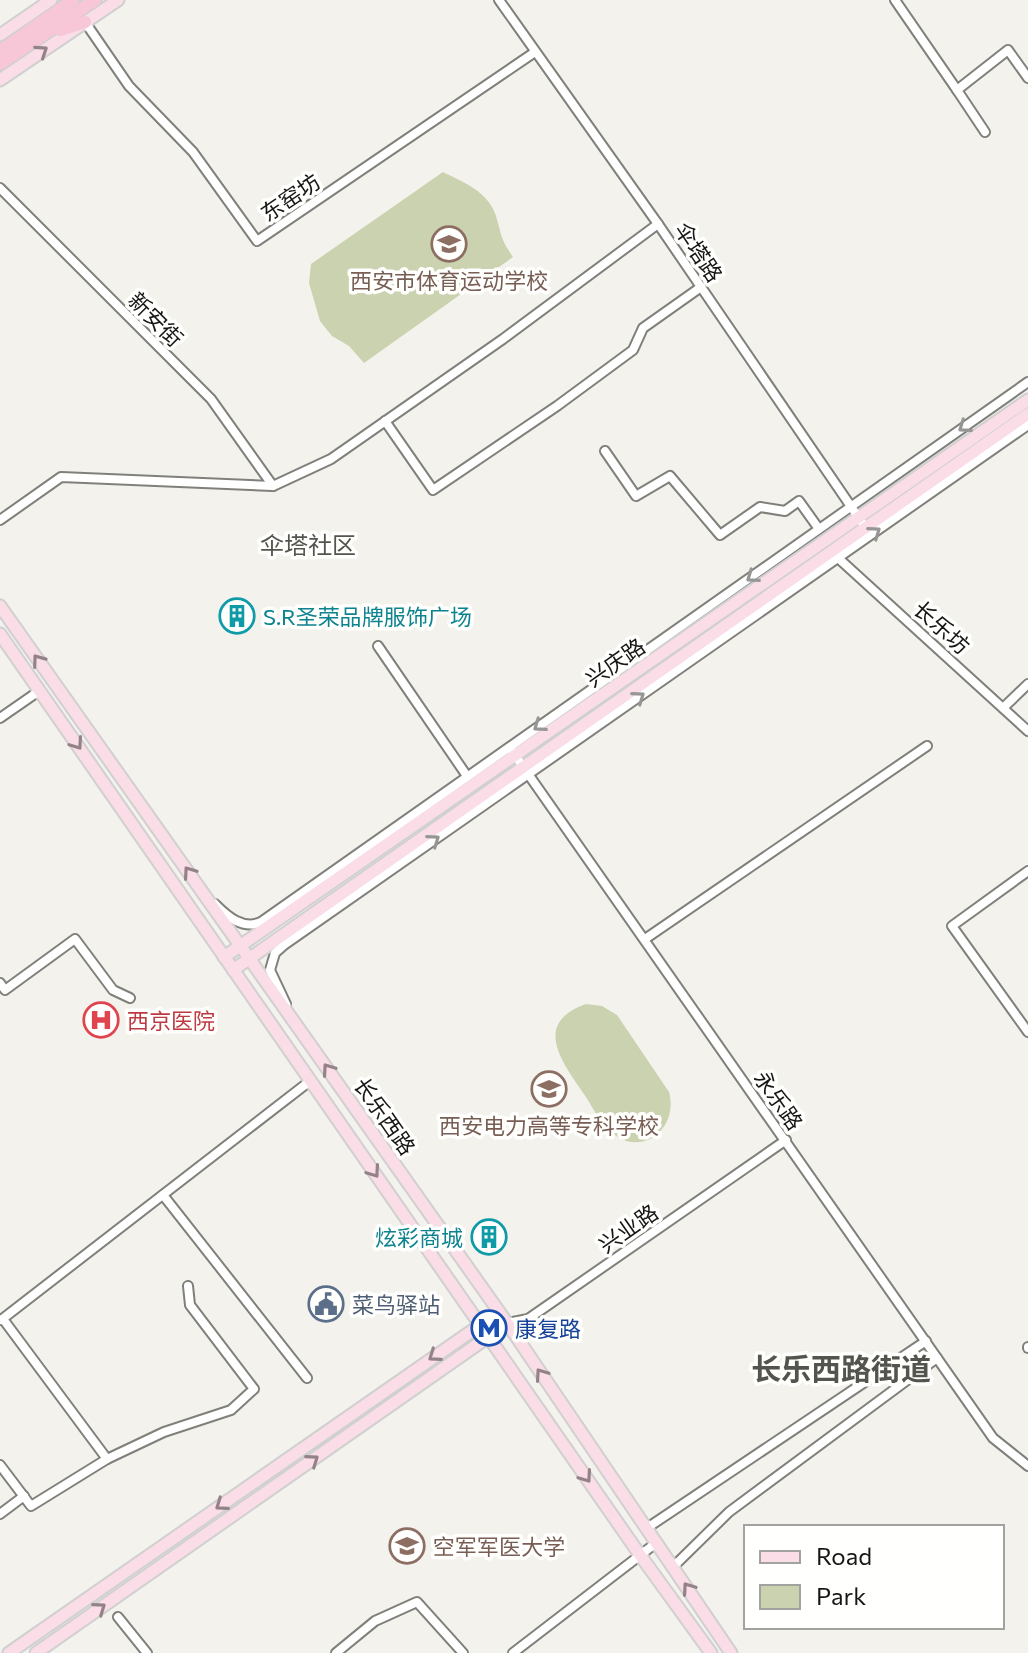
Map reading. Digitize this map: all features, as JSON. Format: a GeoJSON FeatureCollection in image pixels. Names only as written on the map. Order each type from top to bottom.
{"type":"FeatureCollection","features":[{"type":"Feature","properties":{"kind":"highway"},"geometry":{"type":"LineString","coordinates":[[0,64],[73,0]]}},
{"type":"Feature","properties":{"kind":"highway"},"geometry":{"type":"LineString","coordinates":[[0,51],[95,0]]}},
{"type":"Feature","properties":{"kind":"highway"},"geometry":{"type":"LineString","coordinates":[[43,29],[85,22]]}},
{"type":"Feature","properties":{"kind":"main road"},"geometry":{"type":"LineString","coordinates":[[0,35],[51,0]]}},
{"type":"Feature","properties":{"kind":"main road"},"geometry":{"type":"LineString","coordinates":[[0,80],[118,0]]}},
{"type":"Feature","properties":{"kind":"main road","name":"兴庆路"},"geometry":{"type":"LineString","coordinates":[[233,970],[519,760],[862,522],[1028,400]]}},
{"type":"Feature","properties":{"kind":"main road","name":"兴庆路"},"geometry":{"type":"LineString","coordinates":[[224,957],[835,554],[862,522],[1028,414]]}},
{"type":"Feature","properties":{"kind":"main road","name":"长乐西路"},"geometry":{"type":"LineString","coordinates":[[0,606],[507,1323],[731,1653]]}},
{"type":"Feature","properties":{"kind":"main road","name":"长乐西路"},"geometry":{"type":"LineString","coordinates":[[0,634],[711,1653]]}},
{"type":"Feature","properties":{"kind":"main road"},"geometry":{"type":"LineString","coordinates":[[290,930],[313,925]]}},
{"type":"Feature","properties":{"kind":"main road"},"geometry":{"type":"LineString","coordinates":[[9,1653],[499,1312]]}},
{"type":"Feature","properties":{"kind":"main road"},"geometry":{"type":"LineString","coordinates":[[36,1653],[488,1337]]}},
{"type":"Feature","properties":{"kind":"street","name":"伞塔路"},"geometry":{"type":"LineString","coordinates":[[499,0],[658,224],[862,522]]}},
{"type":"Feature","properties":{"kind":"street"},"geometry":{"type":"LineString","coordinates":[[895,0],[985,132]]}},
{"type":"Feature","properties":{"kind":"street","name":"东窑坊"},"geometry":{"type":"LineString","coordinates":[[85,22],[129,86],[193,152],[257,241],[535,52]]}},
{"type":"Feature","properties":{"kind":"street"},"geometry":{"type":"LineString","coordinates":[[957,90],[1008,50],[1028,78]]}},
{"type":"Feature","properties":{"kind":"street","name":"新安街"},"geometry":{"type":"LineString","coordinates":[[0,188],[211,399],[273,486]]}},
{"type":"Feature","properties":{"kind":"street"},"geometry":{"type":"LineString","coordinates":[[0,520],[61,477],[273,486],[331,459],[503,339],[658,224]]}},
{"type":"Feature","properties":{"kind":"street"},"geometry":{"type":"LineString","coordinates":[[385,421],[433,490],[633,350],[643,328],[701,287]]}},
{"type":"Feature","properties":{"kind":"street"},"geometry":{"type":"LineString","coordinates":[[296,1024],[273,981],[271,961],[284,945],[819,529],[1028,382]]}},
{"type":"Feature","properties":{"kind":"street"},"geometry":{"type":"LineString","coordinates":[[835,554],[1028,425]]}},
{"type":"Feature","properties":{"kind":"street"},"geometry":{"type":"LineString","coordinates":[[605,451],[636,496],[670,476],[720,535],[760,507],[785,511],[799,501],[819,529]]}},
{"type":"Feature","properties":{"kind":"street","name":"长乐坊"},"geometry":{"type":"LineString","coordinates":[[835,554],[1028,731]]}},
{"type":"Feature","properties":{"kind":"street"},"geometry":{"type":"LineString","coordinates":[[378,646],[467,776]]}},
{"type":"Feature","properties":{"kind":"street"},"geometry":{"type":"LineString","coordinates":[[1003,708],[1028,684]]}},
{"type":"Feature","properties":{"kind":"street"},"geometry":{"type":"LineString","coordinates":[[0,718],[39,691]]}},
{"type":"Feature","properties":{"kind":"street"},"geometry":{"type":"LineString","coordinates":[[645,939],[927,746]]}},
{"type":"Feature","properties":{"kind":"street"},"geometry":{"type":"LineString","coordinates":[[205,894],[240,923],[261,922],[467,776],[519,760]]}},
{"type":"Feature","properties":{"kind":"street","name":"永乐路"},"geometry":{"type":"LineString","coordinates":[[519,760],[993,1438],[1028,1466]]}},
{"type":"Feature","properties":{"kind":"street"},"geometry":{"type":"LineString","coordinates":[[1028,871],[952,926],[1028,1032]]}},
{"type":"Feature","properties":{"kind":"street"},"geometry":{"type":"LineString","coordinates":[[0,983],[5,990],[75,939],[113,990],[130,998]]}},
{"type":"Feature","properties":{"kind":"street"},"geometry":{"type":"LineString","coordinates":[[107,1459],[2,1320],[310,1081]]}},
{"type":"Feature","properties":{"kind":"street","name":"兴业路"},"geometry":{"type":"LineString","coordinates":[[488,1337],[507,1323],[528,1319],[786,1140]]}},
{"type":"Feature","properties":{"kind":"street"},"geometry":{"type":"LineString","coordinates":[[163,1195],[307,1378]]}},
{"type":"Feature","properties":{"kind":"street"},"geometry":{"type":"LineString","coordinates":[[0,1465],[31,1506],[107,1459],[164,1432],[231,1410],[254,1389],[190,1305],[188,1286]]}},
{"type":"Feature","properties":{"kind":"street"},"geometry":{"type":"LineString","coordinates":[[647,1528],[926,1341]]}},
{"type":"Feature","properties":{"kind":"street"},"geometry":{"type":"LineString","coordinates":[[673,1567],[729,1512],[937,1358]]}},
{"type":"Feature","properties":{"kind":"street"},"geometry":{"type":"LineString","coordinates":[[0,1514],[24,1496]]}},
{"type":"Feature","properties":{"kind":"street"},"geometry":{"type":"LineString","coordinates":[[513,1653],[656,1543]]}},
{"type":"Feature","properties":{"kind":"street"},"geometry":{"type":"LineString","coordinates":[[336,1653],[375,1621],[417,1602],[463,1653]]}},
{"type":"Feature","properties":{"kind":"street"},"geometry":{"type":"LineString","coordinates":[[118,1617],[147,1653]]}},
{"type":"Feature","properties":{"kind":"green space"},"geometry":{"type":"Polygon","coordinates":[[[443,172],[488,200],[503,241],[513,257],[364,363],[349,346],[332,336],[320,321],[309,283],[311,264],[443,172]]]}},
{"type":"Feature","properties":{"kind":"green space"},"geometry":{"type":"Polygon","coordinates":[[[586,1004],[602,1006],[617,1015],[669,1092],[669,1117],[663,1128],[646,1141],[623,1140],[607,1129],[562,1058],[556,1034],[559,1022],[569,1012],[586,1004]]]}},
{"type":"Feature","properties":{"kind":"place","name":"西安市体育运动学校"},"geometry":{"type":"Point","coordinates":[449,244]}},
{"type":"Feature","properties":{"kind":"place","name":"S.R圣荣品牌服饰广场"},"geometry":{"type":"Point","coordinates":[237,616]}},
{"type":"Feature","properties":{"kind":"place","name":"西京医院"},"geometry":{"type":"Point","coordinates":[101,1020]}},
{"type":"Feature","properties":{"kind":"place","name":"西安电力高等专科学校"},"geometry":{"type":"Point","coordinates":[549,1089]}},
{"type":"Feature","properties":{"kind":"place","name":"炫彩商城"},"geometry":{"type":"Point","coordinates":[489,1237]}},
{"type":"Feature","properties":{"kind":"place","name":"菜鸟驿站"},"geometry":{"type":"Point","coordinates":[326,1304]}},
{"type":"Feature","properties":{"kind":"place","name":"康复路"},"geometry":{"type":"Point","coordinates":[489,1328]}},
{"type":"Feature","properties":{"kind":"place","name":"空军军医大学"},"geometry":{"type":"Point","coordinates":[407,1546]}},
{"type":"Feature","properties":{"kind":"district","name":"伞塔社区"},"geometry":{"type":"Point","coordinates":[308,544]}},
{"type":"Feature","properties":{"kind":"district","name":"长乐西路街道"},"geometry":{"type":"Point","coordinates":[841,1367]}}]}
